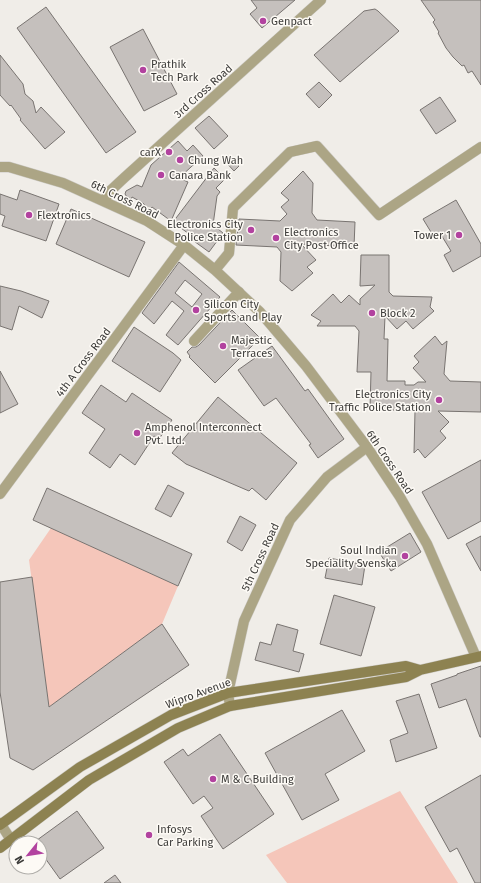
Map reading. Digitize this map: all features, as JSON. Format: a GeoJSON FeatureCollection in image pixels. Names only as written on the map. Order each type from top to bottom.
{"type":"FeatureCollection","features":[{"type":"Feature","properties":{"kind":"main road","name":"Wipro Avenue"},"geometry":{"type":"LineString","coordinates":[[0,825],[86,764],[171,715],[228,693],[406,666],[420,670],[478,656]]}},
{"type":"Feature","properties":{"kind":"main road"},"geometry":{"type":"LineString","coordinates":[[18,835],[89,780],[178,728],[230,706],[406,677],[420,670]]}},
{"type":"Feature","properties":{"kind":"street","name":"3rd Cross Road"},"geometry":{"type":"LineString","coordinates":[[104,201],[109,192],[124,178],[321,0]]}},
{"type":"Feature","properties":{"kind":"street"},"geometry":{"type":"LineString","coordinates":[[215,270],[229,253],[233,208],[290,152],[317,146],[379,215],[481,147]]}},
{"type":"Feature","properties":{"kind":"street","name":"6th Cross Road"},"geometry":{"type":"LineString","coordinates":[[0,167],[9,167],[63,183],[147,221],[184,245],[215,270],[260,312],[306,366],[367,447],[400,497],[427,544],[478,656]]}},
{"type":"Feature","properties":{"kind":"street","name":"4th A Cross Road"},"geometry":{"type":"LineString","coordinates":[[0,494],[184,245]]}},
{"type":"Feature","properties":{"kind":"street"},"geometry":{"type":"LineString","coordinates":[[194,341],[239,292]]}},
{"type":"Feature","properties":{"kind":"street","name":"5th Cross Road"},"geometry":{"type":"LineString","coordinates":[[230,706],[228,693],[244,621],[290,520],[327,477],[367,447]]}},
{"type":"Feature","properties":{"kind":"street"},"geometry":{"type":"LineString","coordinates":[[0,825],[8,836]]}},
{"type":"Feature","properties":{"kind":"shaded area"},"geometry":{"type":"Polygon","coordinates":[[[51,528],[178,586],[162,624],[49,707],[29,560],[51,528]]]}},
{"type":"Feature","properties":{"kind":"shaded area"},"geometry":{"type":"Polygon","coordinates":[[[400,791],[458,883],[287,883],[266,855],[400,791]]]}},
{"type":"Feature","properties":{"kind":"building","name":"Genpact"},"geometry":{"type":"Polygon","coordinates":[[[251,0],[295,0],[262,28],[250,14],[257,8],[251,0]]]}},
{"type":"Feature","properties":{"kind":"building"},"geometry":{"type":"Polygon","coordinates":[[[421,0],[481,0],[481,85],[472,71],[468,73],[464,65],[462,66],[446,48],[433,22],[435,20],[421,0]]]}},
{"type":"Feature","properties":{"kind":"building"},"geometry":{"type":"Polygon","coordinates":[[[46,7],[136,132],[106,153],[17,28],[46,7]]]}},
{"type":"Feature","properties":{"kind":"building"},"geometry":{"type":"Polygon","coordinates":[[[375,9],[399,31],[340,82],[314,55],[364,11],[375,9]]]}},
{"type":"Feature","properties":{"kind":"building","name":"Prathik Tech Park"},"geometry":{"type":"Polygon","coordinates":[[[143,29],[177,94],[144,111],[110,47],[143,29]]]}},
{"type":"Feature","properties":{"kind":"building"},"geometry":{"type":"Polygon","coordinates":[[[0,55],[23,84],[25,94],[33,101],[36,113],[41,107],[65,132],[45,149],[20,120],[21,119],[11,105],[10,106],[0,95],[0,55]]]}},
{"type":"Feature","properties":{"kind":"building"},"geometry":{"type":"Polygon","coordinates":[[[319,82],[332,95],[319,108],[306,94],[319,82]]]}},
{"type":"Feature","properties":{"kind":"building"},"geometry":{"type":"Polygon","coordinates":[[[440,97],[456,121],[436,134],[420,110],[440,97]]]}},
{"type":"Feature","properties":{"kind":"building"},"geometry":{"type":"Polygon","coordinates":[[[209,116],[228,136],[214,149],[195,128],[209,116]]]}},
{"type":"Feature","properties":{"kind":"building"},"geometry":{"type":"Polygon","coordinates":[[[178,141],[187,151],[193,145],[203,156],[179,178],[188,182],[171,221],[152,207],[150,209],[147,208],[143,203],[132,197],[131,199],[127,197],[125,194],[126,191],[137,185],[142,187],[151,165],[178,141]]]}},
{"type":"Feature","properties":{"kind":"building"},"geometry":{"type":"Polygon","coordinates":[[[228,155],[239,166],[234,171],[223,159],[228,155]]]}},
{"type":"Feature","properties":{"kind":"building"},"geometry":{"type":"Polygon","coordinates":[[[214,168],[225,179],[216,188],[220,192],[217,196],[213,225],[223,233],[209,252],[187,236],[189,234],[173,222],[214,168]]]}},
{"type":"Feature","properties":{"kind":"building"},"geometry":{"type":"Polygon","coordinates":[[[303,171],[313,183],[312,213],[317,220],[355,222],[354,247],[301,244],[316,260],[307,267],[313,273],[292,291],[280,281],[281,252],[277,247],[236,245],[239,219],[280,221],[287,214],[281,207],[289,200],[281,193],[303,171]]]}},
{"type":"Feature","properties":{"kind":"building","name":"Flextronics"},"geometry":{"type":"Polygon","coordinates":[[[20,190],[59,204],[46,241],[2,226],[5,216],[0,214],[0,194],[17,200],[20,190]]]}},
{"type":"Feature","properties":{"kind":"building","name":"Tower 1"},"geometry":{"type":"Polygon","coordinates":[[[456,200],[481,244],[481,256],[453,272],[444,255],[451,251],[440,233],[434,237],[423,219],[456,200]]]}},
{"type":"Feature","properties":{"kind":"building"},"geometry":{"type":"Polygon","coordinates":[[[71,209],[145,242],[129,277],[56,244],[71,209]]]}},
{"type":"Feature","properties":{"kind":"building"},"geometry":{"type":"Polygon","coordinates":[[[361,255],[389,255],[389,292],[393,296],[432,297],[430,307],[434,311],[413,329],[406,321],[397,329],[385,316],[384,339],[388,339],[387,381],[405,381],[405,385],[414,385],[418,382],[426,382],[413,368],[419,362],[414,356],[435,336],[442,345],[447,341],[444,374],[450,381],[481,382],[481,412],[438,411],[449,422],[440,431],[446,438],[425,458],[418,449],[414,453],[415,411],[370,409],[371,372],[357,372],[359,331],[355,326],[317,326],[321,321],[311,315],[333,294],[341,303],[349,295],[360,305],[360,299],[375,285],[360,286],[361,255]]]}},
{"type":"Feature","properties":{"kind":"building"},"geometry":{"type":"Polygon","coordinates":[[[179,262],[220,297],[178,345],[166,335],[184,311],[172,301],[154,324],[142,313],[179,262]],[[185,280],[175,293],[192,307],[202,294],[185,280]]]}},
{"type":"Feature","properties":{"kind":"building"},"geometry":{"type":"Polygon","coordinates":[[[0,286],[21,291],[49,301],[42,318],[19,306],[12,330],[0,326],[0,286]]]}},
{"type":"Feature","properties":{"kind":"building","name":"Majestic Terraces"},"geometry":{"type":"Polygon","coordinates":[[[232,310],[260,338],[215,383],[189,357],[190,356],[187,352],[192,347],[199,345],[232,310]]]}},
{"type":"Feature","properties":{"kind":"building"},"geometry":{"type":"Polygon","coordinates":[[[134,327],[181,360],[160,392],[112,361],[134,327]]]}},
{"type":"Feature","properties":{"kind":"building"},"geometry":{"type":"Polygon","coordinates":[[[272,346],[305,391],[308,389],[344,439],[318,458],[309,445],[311,444],[276,398],[264,406],[238,370],[272,346]]]}},
{"type":"Feature","properties":{"kind":"building"},"geometry":{"type":"Polygon","coordinates":[[[0,371],[18,404],[0,413],[0,371]]]}},
{"type":"Feature","properties":{"kind":"building"},"geometry":{"type":"Polygon","coordinates":[[[101,385],[126,402],[132,393],[172,420],[159,439],[154,436],[135,465],[120,454],[110,468],[89,453],[105,429],[82,413],[101,385]]]}},
{"type":"Feature","properties":{"kind":"building"},"geometry":{"type":"Polygon","coordinates":[[[218,397],[297,463],[266,500],[252,488],[249,491],[186,464],[172,453],[218,397]]]}},
{"type":"Feature","properties":{"kind":"building"},"geometry":{"type":"Polygon","coordinates":[[[481,460],[481,521],[448,539],[422,492],[481,460]]]}},
{"type":"Feature","properties":{"kind":"building"},"geometry":{"type":"Polygon","coordinates":[[[168,485],[184,493],[171,517],[155,509],[168,485]]]}},
{"type":"Feature","properties":{"kind":"building"},"geometry":{"type":"Polygon","coordinates":[[[47,488],[192,554],[178,586],[33,520],[47,488]]]}},
{"type":"Feature","properties":{"kind":"building"},"geometry":{"type":"Polygon","coordinates":[[[240,516],[256,525],[242,551],[227,542],[240,516]]]}},
{"type":"Feature","properties":{"kind":"building"},"geometry":{"type":"Polygon","coordinates":[[[410,533],[421,552],[391,571],[379,552],[410,533]]]}},
{"type":"Feature","properties":{"kind":"building"},"geometry":{"type":"Polygon","coordinates":[[[481,536],[481,571],[466,544],[481,536]]]}},
{"type":"Feature","properties":{"kind":"building"},"geometry":{"type":"Polygon","coordinates":[[[329,558],[365,565],[362,585],[325,578],[329,558]]]}},
{"type":"Feature","properties":{"kind":"building"},"geometry":{"type":"Polygon","coordinates":[[[32,577],[49,707],[162,624],[189,665],[33,770],[10,758],[0,692],[0,582],[32,577]]]}},
{"type":"Feature","properties":{"kind":"building"},"geometry":{"type":"Polygon","coordinates":[[[334,595],[375,607],[361,656],[320,644],[334,595]]]}},
{"type":"Feature","properties":{"kind":"building"},"geometry":{"type":"Polygon","coordinates":[[[277,624],[298,630],[293,651],[304,654],[299,672],[255,660],[260,642],[271,645],[277,624]]]}},
{"type":"Feature","properties":{"kind":"building"},"geometry":{"type":"Polygon","coordinates":[[[481,666],[480,737],[466,699],[439,708],[431,684],[481,666]]]}},
{"type":"Feature","properties":{"kind":"building"},"geometry":{"type":"Polygon","coordinates":[[[419,694],[437,748],[396,762],[390,740],[408,733],[396,701],[419,694]]]}},
{"type":"Feature","properties":{"kind":"building"},"geometry":{"type":"Polygon","coordinates":[[[342,710],[365,751],[325,774],[339,800],[302,820],[265,753],[342,710]]]}},
{"type":"Feature","properties":{"kind":"building","name":"M & C Building"},"geometry":{"type":"Polygon","coordinates":[[[220,734],[274,814],[223,849],[201,816],[213,808],[204,796],[193,804],[164,762],[183,749],[188,756],[220,734]]]}},
{"type":"Feature","properties":{"kind":"building"},"geometry":{"type":"Polygon","coordinates":[[[481,775],[481,883],[475,883],[457,848],[450,852],[425,807],[481,775]]]}},
{"type":"Feature","properties":{"kind":"building"},"geometry":{"type":"Polygon","coordinates":[[[77,811],[104,848],[60,879],[48,862],[48,835],[44,835],[77,811]]]}},
{"type":"Feature","properties":{"kind":"building"},"geometry":{"type":"Polygon","coordinates":[[[115,875],[121,883],[104,883],[115,875]]]}},
{"type":"Feature","properties":{"kind":"place","name":"Genpact"},"geometry":{"type":"Point","coordinates":[263,21]}},
{"type":"Feature","properties":{"kind":"place","name":"Prathik Tech Park"},"geometry":{"type":"Point","coordinates":[143,70]}},
{"type":"Feature","properties":{"kind":"place","name":"carX"},"geometry":{"type":"Point","coordinates":[169,152]}},
{"type":"Feature","properties":{"kind":"place","name":"Chung Wah"},"geometry":{"type":"Point","coordinates":[180,160]}},
{"type":"Feature","properties":{"kind":"place","name":"Canara Bank"},"geometry":{"type":"Point","coordinates":[161,175]}},
{"type":"Feature","properties":{"kind":"place","name":"Flextronics"},"geometry":{"type":"Point","coordinates":[29,215]}},
{"type":"Feature","properties":{"kind":"place","name":"Electronics City Police Station"},"geometry":{"type":"Point","coordinates":[251,230]}},
{"type":"Feature","properties":{"kind":"place","name":"Tower 1"},"geometry":{"type":"Point","coordinates":[459,235]}},
{"type":"Feature","properties":{"kind":"place","name":"Electronics City Post Office"},"geometry":{"type":"Point","coordinates":[276,238]}},
{"type":"Feature","properties":{"kind":"place","name":"Silicon City Sports and Play"},"geometry":{"type":"Point","coordinates":[196,310]}},
{"type":"Feature","properties":{"kind":"place","name":"Block 2"},"geometry":{"type":"Point","coordinates":[372,313]}},
{"type":"Feature","properties":{"kind":"place","name":"Majestic Terraces"},"geometry":{"type":"Point","coordinates":[223,346]}},
{"type":"Feature","properties":{"kind":"place","name":"Electronics City Traffic Police Station"},"geometry":{"type":"Point","coordinates":[439,400]}},
{"type":"Feature","properties":{"kind":"place","name":"Amphenol Interconnect Pvt. Ltd."},"geometry":{"type":"Point","coordinates":[137,433]}},
{"type":"Feature","properties":{"kind":"place","name":"Soul Indian Speciality Svenska"},"geometry":{"type":"Point","coordinates":[405,556]}},
{"type":"Feature","properties":{"kind":"place","name":"M & C Building"},"geometry":{"type":"Point","coordinates":[213,779]}},
{"type":"Feature","properties":{"kind":"place","name":"Infosys Car Parking"},"geometry":{"type":"Point","coordinates":[149,835]}}]}
